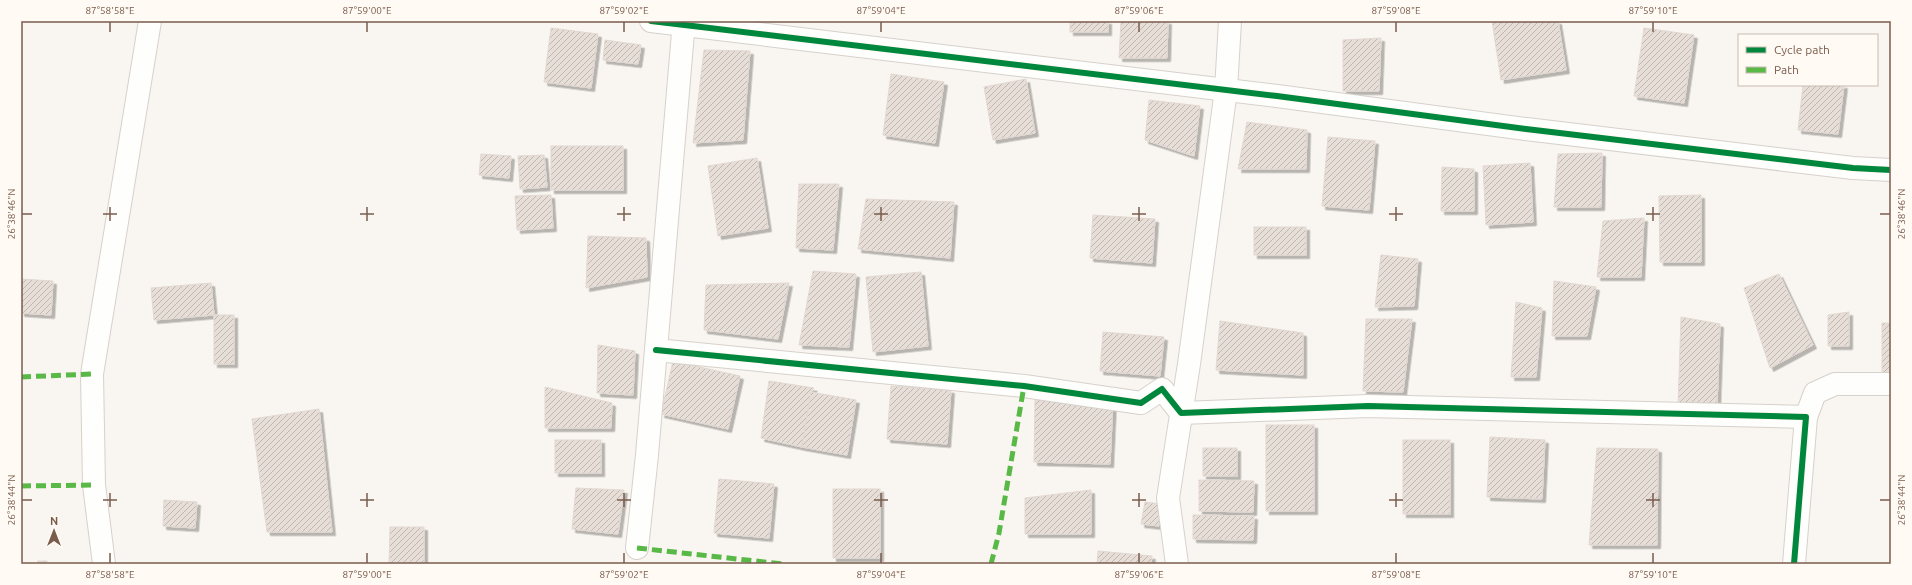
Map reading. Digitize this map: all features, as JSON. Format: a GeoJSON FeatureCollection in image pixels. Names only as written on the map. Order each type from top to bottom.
{"type":"FeatureCollection","features":[{"type":"Feature","properties":{"kind":"street"},"geometry":{"type":"LineString","coordinates":[[104,564],[94,485],[92,374],[150,21]]}},
{"type":"Feature","properties":{"kind":"street"},"geometry":{"type":"LineString","coordinates":[[651,21],[684,22],[1534,130],[1853,168],[1891,170]]}},
{"type":"Feature","properties":{"kind":"street"},"geometry":{"type":"LineString","coordinates":[[1177,564],[1168,498],[1226,90],[1230,21]]}},
{"type":"Feature","properties":{"kind":"street"},"geometry":{"type":"LineString","coordinates":[[637,548],[656,350],[684,22]]}},
{"type":"Feature","properties":{"kind":"street"},"geometry":{"type":"LineString","coordinates":[[656,350],[1024,386],[1141,403],[1162,389],[1181,413]]}},
{"type":"Feature","properties":{"kind":"street"},"geometry":{"type":"LineString","coordinates":[[1794,564],[1806,416],[1814,393],[1835,384],[1891,384]]}},
{"type":"Feature","properties":{"kind":"street"},"geometry":{"type":"LineString","coordinates":[[1181,413],[1368,406],[1806,416]]}},
{"type":"Feature","properties":{"kind":"building"},"geometry":{"type":"Polygon","coordinates":[[[1070,21],[1108,21],[1108,32],[1070,32],[1070,21]]]}},
{"type":"Feature","properties":{"kind":"building"},"geometry":{"type":"Polygon","coordinates":[[[1121,21],[1168,21],[1167,58],[1119,58],[1121,21]]]}},
{"type":"Feature","properties":{"kind":"building"},"geometry":{"type":"Polygon","coordinates":[[[1492,21],[1558,21],[1566,70],[1501,80],[1492,21]]]}},
{"type":"Feature","properties":{"kind":"building"},"geometry":{"type":"Polygon","coordinates":[[[551,28],[598,34],[591,88],[544,82],[551,28]]]}},
{"type":"Feature","properties":{"kind":"building"},"geometry":{"type":"Polygon","coordinates":[[[1644,28],[1694,35],[1684,103],[1634,96],[1644,28]]]}},
{"type":"Feature","properties":{"kind":"building"},"geometry":{"type":"Polygon","coordinates":[[[1381,38],[1379,91],[1343,91],[1343,40],[1381,38]]]}},
{"type":"Feature","properties":{"kind":"building"},"geometry":{"type":"Polygon","coordinates":[[[605,40],[641,45],[638,64],[603,60],[605,40]]]}},
{"type":"Feature","properties":{"kind":"building"},"geometry":{"type":"Polygon","coordinates":[[[704,50],[750,51],[743,140],[693,143],[704,50]]]}},
{"type":"Feature","properties":{"kind":"building"},"geometry":{"type":"Polygon","coordinates":[[[891,74],[944,82],[935,143],[883,135],[891,74]]]}},
{"type":"Feature","properties":{"kind":"building"},"geometry":{"type":"Polygon","coordinates":[[[1026,79],[1035,133],[993,140],[984,87],[1026,79]]]}},
{"type":"Feature","properties":{"kind":"building"},"geometry":{"type":"Polygon","coordinates":[[[1803,86],[1844,86],[1838,134],[1798,130],[1803,86]]]}},
{"type":"Feature","properties":{"kind":"building"},"geometry":{"type":"Polygon","coordinates":[[[1149,100],[1200,106],[1194,156],[1145,140],[1149,100]]]}},
{"type":"Feature","properties":{"kind":"building"},"geometry":{"type":"Polygon","coordinates":[[[1247,122],[1307,130],[1306,169],[1238,169],[1247,122]]]}},
{"type":"Feature","properties":{"kind":"building"},"geometry":{"type":"Polygon","coordinates":[[[1328,137],[1375,141],[1369,210],[1322,206],[1328,137]]]}},
{"type":"Feature","properties":{"kind":"building"},"geometry":{"type":"Polygon","coordinates":[[[551,146],[623,146],[623,190],[551,190],[551,146]]]}},
{"type":"Feature","properties":{"kind":"building"},"geometry":{"type":"Polygon","coordinates":[[[1602,153],[1601,207],[1554,207],[1558,154],[1602,153]]]}},
{"type":"Feature","properties":{"kind":"building"},"geometry":{"type":"Polygon","coordinates":[[[481,154],[511,156],[509,178],[479,175],[481,154]]]}},
{"type":"Feature","properties":{"kind":"building"},"geometry":{"type":"Polygon","coordinates":[[[544,155],[547,187],[520,189],[518,156],[544,155]]]}},
{"type":"Feature","properties":{"kind":"building"},"geometry":{"type":"Polygon","coordinates":[[[757,158],[768,228],[718,236],[708,166],[757,158]]]}},
{"type":"Feature","properties":{"kind":"building"},"geometry":{"type":"Polygon","coordinates":[[[1530,163],[1533,222],[1486,225],[1483,166],[1530,163]]]}},
{"type":"Feature","properties":{"kind":"building"},"geometry":{"type":"Polygon","coordinates":[[[1442,167],[1474,169],[1474,211],[1441,211],[1442,167]]]}},
{"type":"Feature","properties":{"kind":"building"},"geometry":{"type":"Polygon","coordinates":[[[799,184],[839,184],[833,250],[796,248],[799,184]]]}},
{"type":"Feature","properties":{"kind":"building"},"geometry":{"type":"Polygon","coordinates":[[[551,195],[553,228],[517,230],[515,196],[551,195]]]}},
{"type":"Feature","properties":{"kind":"building"},"geometry":{"type":"Polygon","coordinates":[[[1701,195],[1701,262],[1660,262],[1659,196],[1701,195]]]}},
{"type":"Feature","properties":{"kind":"building"},"geometry":{"type":"Polygon","coordinates":[[[866,199],[954,202],[950,258],[858,249],[866,199]]]}},
{"type":"Feature","properties":{"kind":"building"},"geometry":{"type":"Polygon","coordinates":[[[1093,215],[1155,219],[1152,263],[1090,258],[1093,215]]]}},
{"type":"Feature","properties":{"kind":"building"},"geometry":{"type":"Polygon","coordinates":[[[1644,218],[1641,277],[1597,277],[1603,221],[1644,218]]]}},
{"type":"Feature","properties":{"kind":"building"},"geometry":{"type":"Polygon","coordinates":[[[1254,227],[1306,227],[1306,255],[1254,255],[1254,227]]]}},
{"type":"Feature","properties":{"kind":"building"},"geometry":{"type":"Polygon","coordinates":[[[588,236],[646,238],[647,277],[586,288],[588,236]]]}},
{"type":"Feature","properties":{"kind":"building"},"geometry":{"type":"Polygon","coordinates":[[[1381,255],[1418,259],[1414,306],[1375,307],[1381,255]]]}},
{"type":"Feature","properties":{"kind":"building"},"geometry":{"type":"Polygon","coordinates":[[[813,271],[856,274],[849,347],[799,345],[813,271]]]}},
{"type":"Feature","properties":{"kind":"building"},"geometry":{"type":"Polygon","coordinates":[[[921,272],[928,346],[873,352],[866,277],[921,272]]]}},
{"type":"Feature","properties":{"kind":"building"},"geometry":{"type":"Polygon","coordinates":[[[1779,274],[1813,345],[1770,368],[1744,288],[1779,274]]]}},
{"type":"Feature","properties":{"kind":"building"},"geometry":{"type":"Polygon","coordinates":[[[21,279],[53,281],[51,315],[21,313],[21,279]]]}},
{"type":"Feature","properties":{"kind":"building"},"geometry":{"type":"Polygon","coordinates":[[[1554,281],[1596,287],[1587,336],[1552,336],[1554,281]]]}},
{"type":"Feature","properties":{"kind":"building"},"geometry":{"type":"Polygon","coordinates":[[[211,283],[214,315],[154,320],[151,288],[211,283]]]}},
{"type":"Feature","properties":{"kind":"building"},"geometry":{"type":"Polygon","coordinates":[[[789,283],[778,339],[704,330],[706,285],[789,283]]]}},
{"type":"Feature","properties":{"kind":"building"},"geometry":{"type":"Polygon","coordinates":[[[1516,302],[1542,308],[1536,377],[1511,377],[1516,302]]]}},
{"type":"Feature","properties":{"kind":"building"},"geometry":{"type":"Polygon","coordinates":[[[1849,312],[1849,346],[1828,346],[1828,315],[1849,312]]]}},
{"type":"Feature","properties":{"kind":"building"},"geometry":{"type":"Polygon","coordinates":[[[214,315],[234,315],[234,364],[214,364],[214,315]]]}},
{"type":"Feature","properties":{"kind":"building"},"geometry":{"type":"Polygon","coordinates":[[[1681,317],[1720,324],[1717,406],[1678,406],[1681,317]]]}},
{"type":"Feature","properties":{"kind":"building"},"geometry":{"type":"Polygon","coordinates":[[[1366,319],[1412,319],[1403,392],[1363,391],[1366,319]]]}},
{"type":"Feature","properties":{"kind":"building"},"geometry":{"type":"Polygon","coordinates":[[[1220,321],[1303,333],[1303,375],[1216,370],[1220,321]]]}},
{"type":"Feature","properties":{"kind":"building"},"geometry":{"type":"Polygon","coordinates":[[[1882,323],[1891,323],[1891,376],[1882,375],[1882,323]]]}},
{"type":"Feature","properties":{"kind":"building"},"geometry":{"type":"Polygon","coordinates":[[[1103,332],[1164,337],[1160,376],[1100,371],[1103,332]]]}},
{"type":"Feature","properties":{"kind":"building"},"geometry":{"type":"Polygon","coordinates":[[[598,345],[635,351],[633,395],[597,393],[598,345]]]}},
{"type":"Feature","properties":{"kind":"building"},"geometry":{"type":"Polygon","coordinates":[[[673,361],[740,376],[728,429],[661,414],[673,361]]]}},
{"type":"Feature","properties":{"kind":"building"},"geometry":{"type":"Polygon","coordinates":[[[769,381],[814,388],[811,392],[802,447],[761,438],[769,381]]]}},
{"type":"Feature","properties":{"kind":"building"},"geometry":{"type":"Polygon","coordinates":[[[891,386],[951,390],[947,444],[887,439],[891,386]]]}},
{"type":"Feature","properties":{"kind":"building"},"geometry":{"type":"Polygon","coordinates":[[[545,387],[612,403],[611,428],[545,428],[545,387]]]}},
{"type":"Feature","properties":{"kind":"building"},"geometry":{"type":"Polygon","coordinates":[[[811,392],[856,400],[847,455],[802,447],[811,392]]]}},
{"type":"Feature","properties":{"kind":"building"},"geometry":{"type":"Polygon","coordinates":[[[1035,398],[1113,400],[1110,464],[1034,462],[1035,398]]]}},
{"type":"Feature","properties":{"kind":"building"},"geometry":{"type":"Polygon","coordinates":[[[319,409],[332,532],[267,532],[252,419],[319,409]]]}},
{"type":"Feature","properties":{"kind":"building"},"geometry":{"type":"Polygon","coordinates":[[[1266,425],[1314,425],[1314,511],[1266,511],[1266,425]]]}},
{"type":"Feature","properties":{"kind":"building"},"geometry":{"type":"Polygon","coordinates":[[[1490,437],[1545,440],[1542,499],[1487,497],[1490,437]]]}},
{"type":"Feature","properties":{"kind":"building"},"geometry":{"type":"Polygon","coordinates":[[[555,440],[601,440],[601,473],[555,473],[555,440]]]}},
{"type":"Feature","properties":{"kind":"building"},"geometry":{"type":"Polygon","coordinates":[[[1403,440],[1450,440],[1450,514],[1403,514],[1403,440]]]}},
{"type":"Feature","properties":{"kind":"building"},"geometry":{"type":"Polygon","coordinates":[[[1203,448],[1237,448],[1237,476],[1203,476],[1203,448]]]}},
{"type":"Feature","properties":{"kind":"building"},"geometry":{"type":"Polygon","coordinates":[[[1597,448],[1658,449],[1657,545],[1589,545],[1597,448]]]}},
{"type":"Feature","properties":{"kind":"building"},"geometry":{"type":"Polygon","coordinates":[[[719,479],[774,484],[769,538],[714,533],[719,479]]]}},
{"type":"Feature","properties":{"kind":"building"},"geometry":{"type":"Polygon","coordinates":[[[1199,480],[1254,481],[1253,512],[1199,511],[1199,480]]]}},
{"type":"Feature","properties":{"kind":"building"},"geometry":{"type":"Polygon","coordinates":[[[576,488],[624,490],[618,534],[572,529],[576,488]]]}},
{"type":"Feature","properties":{"kind":"building"},"geometry":{"type":"Polygon","coordinates":[[[833,489],[880,489],[880,558],[833,558],[833,489]]]}},
{"type":"Feature","properties":{"kind":"building"},"geometry":{"type":"Polygon","coordinates":[[[1091,490],[1091,534],[1025,534],[1025,498],[1091,490]]]}},
{"type":"Feature","properties":{"kind":"building"},"geometry":{"type":"Polygon","coordinates":[[[164,500],[197,502],[195,528],[163,526],[164,500]]]}},
{"type":"Feature","properties":{"kind":"building"},"geometry":{"type":"Polygon","coordinates":[[[1145,502],[1161,504],[1159,526],[1141,524],[1145,502]]]}},
{"type":"Feature","properties":{"kind":"building"},"geometry":{"type":"Polygon","coordinates":[[[1193,515],[1254,516],[1253,540],[1193,539],[1193,515]]]}},
{"type":"Feature","properties":{"kind":"building"},"geometry":{"type":"Polygon","coordinates":[[[390,527],[424,527],[424,564],[389,564],[390,527]]]}},
{"type":"Feature","properties":{"kind":"building"},"geometry":{"type":"Polygon","coordinates":[[[1098,551],[1152,556],[1151,564],[1097,564],[1098,551]]]}},
{"type":"Feature","properties":{"kind":"building"},"geometry":{"type":"Polygon","coordinates":[[[38,561],[47,561],[47,564],[38,564],[38,561]]]}},
{"type":"Feature","properties":{"kind":"marked path"},"geometry":{"type":"LineString","coordinates":[[21,377],[92,374]]}},
{"type":"Feature","properties":{"kind":"marked path"},"geometry":{"type":"LineString","coordinates":[[991,564],[999,533],[1024,386]]}},
{"type":"Feature","properties":{"kind":"marked path"},"geometry":{"type":"LineString","coordinates":[[21,486],[94,485]]}},
{"type":"Feature","properties":{"kind":"marked path"},"geometry":{"type":"LineString","coordinates":[[637,548],[783,564]]}},
{"type":"Feature","properties":{"kind":"cycle path"},"geometry":{"type":"LineString","coordinates":[[651,21],[1277,96],[1526,129],[1853,168],[1891,170]]}},
{"type":"Feature","properties":{"kind":"cycle path"},"geometry":{"type":"LineString","coordinates":[[656,350],[1024,386],[1141,403],[1162,389],[1181,413],[1368,406],[1806,417],[1794,564]]}}]}
